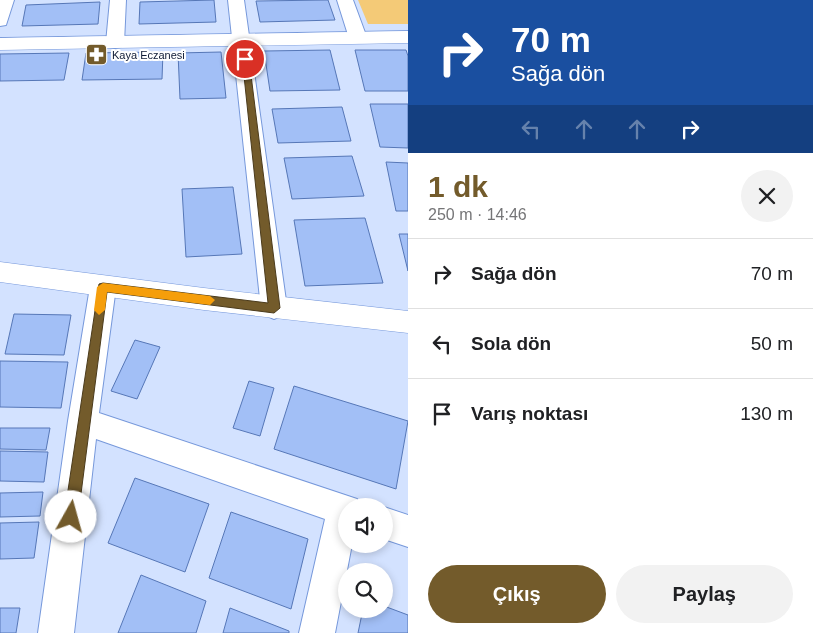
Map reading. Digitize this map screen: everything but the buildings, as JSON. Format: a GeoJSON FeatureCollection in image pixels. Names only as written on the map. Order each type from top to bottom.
{"type":"FeatureCollection","features":[{"type":"Feature","properties":{"kind":"street"},"geometry":{"type":"LineString","coordinates":[[0,21],[6,0]]}},
{"type":"Feature","properties":{"kind":"street"},"geometry":{"type":"LineString","coordinates":[[115,43],[118,0]]}},
{"type":"Feature","properties":{"kind":"street"},"geometry":{"type":"LineString","coordinates":[[236,0],[243,40],[274,308]]}},
{"type":"Feature","properties":{"kind":"street"},"geometry":{"type":"LineString","coordinates":[[345,0],[358,38]]}},
{"type":"Feature","properties":{"kind":"street"},"geometry":{"type":"LineString","coordinates":[[0,44],[408,37]]}},
{"type":"Feature","properties":{"kind":"street"},"geometry":{"type":"LineString","coordinates":[[0,272],[274,308],[408,322]]}},
{"type":"Feature","properties":{"kind":"street"},"geometry":{"type":"LineString","coordinates":[[56,633],[83,421],[103,287]]}},
{"type":"Feature","properties":{"kind":"street"},"geometry":{"type":"LineString","coordinates":[[83,421],[338,507]]}},
{"type":"Feature","properties":{"kind":"street"},"geometry":{"type":"LineString","coordinates":[[393,526],[408,531]]}},
{"type":"Feature","properties":{"kind":"street"},"geometry":{"type":"LineString","coordinates":[[317,633],[338,537]]}},
{"type":"Feature","properties":{"kind":"shaded area"},"geometry":{"type":"Polygon","coordinates":[[[358,0],[408,0],[408,24],[368,24],[358,0]]]}},
{"type":"Feature","properties":{"kind":"slow traffic"},"geometry":{"type":"LineString","coordinates":[[99,310],[103,287],[210,300]]}},
{"type":"Feature","properties":{"kind":"place","name":"Kaya Eczanesi"},"geometry":{"type":"Point","coordinates":[96,55]}},
{"type":"Feature","properties":{"kind":"route"},"geometry":{"type":"LineString","coordinates":[[71,517],[103,287],[274,308],[245,59]]}}]}
